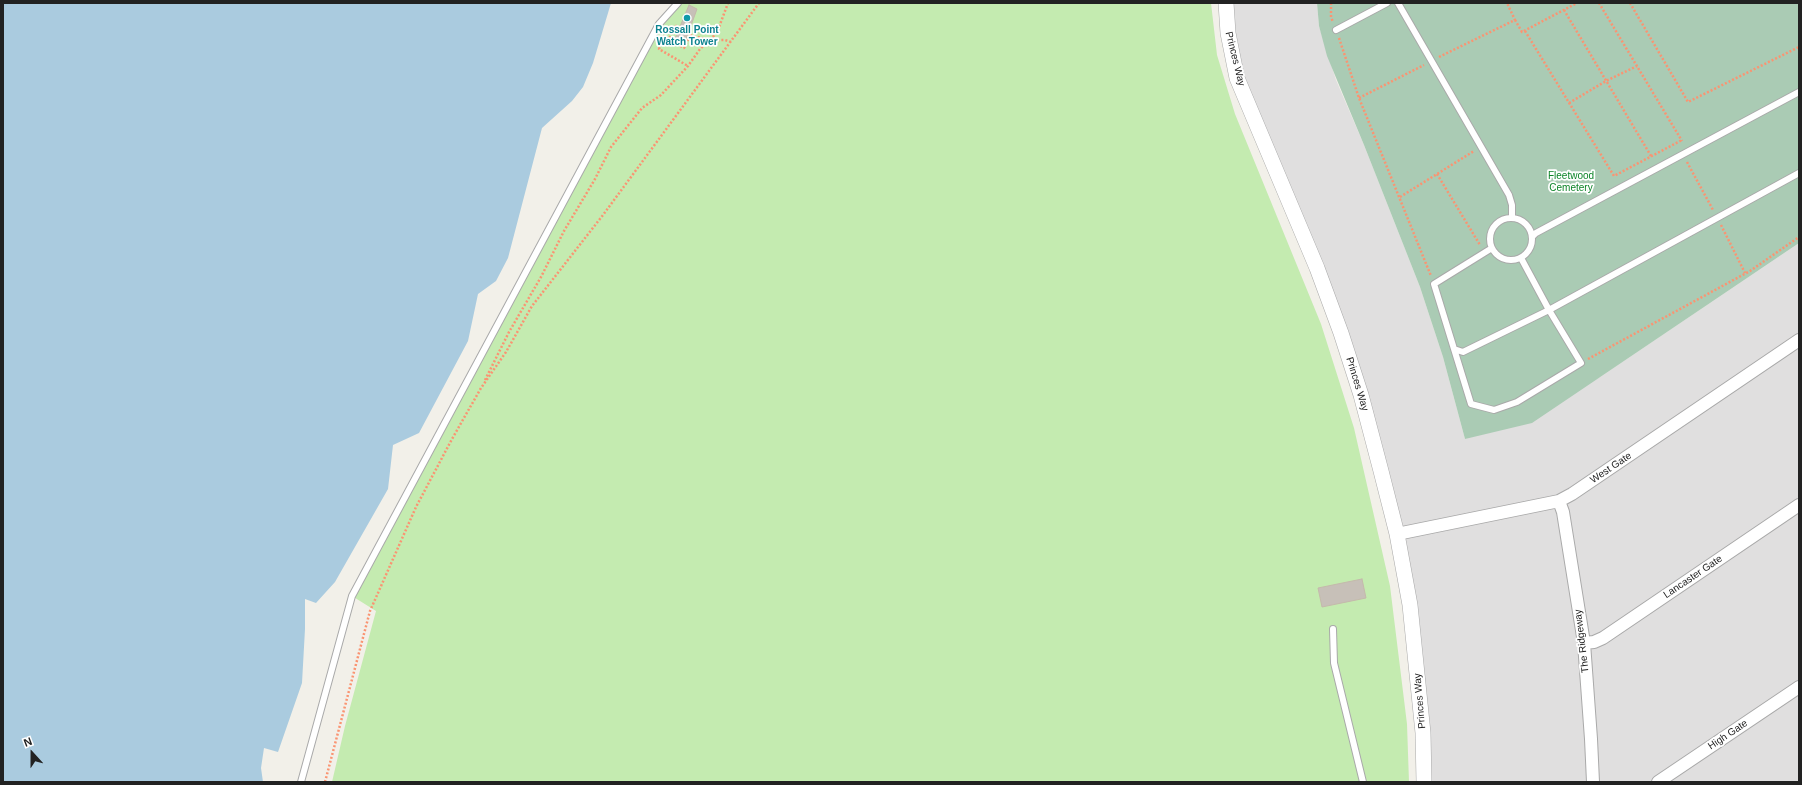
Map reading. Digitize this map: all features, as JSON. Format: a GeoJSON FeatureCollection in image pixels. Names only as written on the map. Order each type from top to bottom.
{"type":"FeatureCollection","features":[{"type":"Feature","properties":{"kind":"street","name":"Princes Way"},"geometry":{"type":"LineString","coordinates":[[1226,3],[1228,33],[1238,78],[1317,268],[1341,333],[1363,402],[1397,534],[1410,605],[1416,658],[1424,782]]}},
{"type":"Feature","properties":{"kind":"street","name":"West Gate"},"geometry":{"type":"LineString","coordinates":[[1397,534],[1559,501],[1572,494],[1799,340]]}},
{"type":"Feature","properties":{"kind":"street","name":"The Ridgeway"},"geometry":{"type":"LineString","coordinates":[[1559,501],[1563,512],[1584,643],[1591,739],[1592,782]]}},
{"type":"Feature","properties":{"kind":"street","name":"Lancaster Gate"},"geometry":{"type":"LineString","coordinates":[[1584,643],[1594,642],[1602,638],[1799,506]]}},
{"type":"Feature","properties":{"kind":"street","name":"High Gate"},"geometry":{"type":"LineString","coordinates":[[1658,782],[1799,687]]}},
{"type":"Feature","properties":{"kind":"lane"},"geometry":{"type":"LineString","coordinates":[[301,782],[352,596],[659,24],[678,3]]}},
{"type":"Feature","properties":{"kind":"lane"},"geometry":{"type":"LineString","coordinates":[[1336,30],[1387,3]]}},
{"type":"Feature","properties":{"kind":"lane"},"geometry":{"type":"LineString","coordinates":[[1398,3],[1430,61],[1509,195],[1512,205],[1512,217]]}},
{"type":"Feature","properties":{"kind":"lane"},"geometry":{"type":"LineString","coordinates":[[1533,236],[1536,233],[1799,92]]}},
{"type":"Feature","properties":{"kind":"lane"},"geometry":{"type":"LineString","coordinates":[[1454,348],[1463,352],[1549,310],[1799,173]]}},
{"type":"Feature","properties":{"kind":"lane"},"geometry":{"type":"LineString","coordinates":[[1512,217],[1521,220],[1528,225],[1533,236],[1531,249],[1521,258],[1512,260],[1504,259],[1492,248],[1490,241],[1492,229],[1499,221],[1512,217]]}},
{"type":"Feature","properties":{"kind":"lane"},"geometry":{"type":"LineString","coordinates":[[1492,248],[1485,254],[1434,284],[1471,404],[1494,410],[1517,402],[1580,363],[1521,258]]}},
{"type":"Feature","properties":{"kind":"lane"},"geometry":{"type":"LineString","coordinates":[[1333,629],[1334,663],[1363,782]]}},
{"type":"Feature","properties":{"kind":"path"},"geometry":{"type":"LineString","coordinates":[[325,782],[370,611],[416,508],[481,388],[509,332],[541,277],[564,231],[595,179],[611,147],[642,108],[661,95],[688,66],[700,49],[710,40],[719,27],[728,3]]}},
{"type":"Feature","properties":{"kind":"path"},"geometry":{"type":"LineString","coordinates":[[481,388],[506,352],[532,306],[603,215],[759,3]]}},
{"type":"Feature","properties":{"kind":"path"},"geometry":{"type":"LineString","coordinates":[[1331,3],[1331,17],[1359,98],[1434,284]]}},
{"type":"Feature","properties":{"kind":"path"},"geometry":{"type":"LineString","coordinates":[[1507,3],[1522,32],[1525,31],[1614,176],[1682,140]]}},
{"type":"Feature","properties":{"kind":"path"},"geometry":{"type":"LineString","coordinates":[[1525,31],[1577,3]]}},
{"type":"Feature","properties":{"kind":"path"},"geometry":{"type":"LineString","coordinates":[[1599,3],[1688,151]]}},
{"type":"Feature","properties":{"kind":"path"},"geometry":{"type":"LineString","coordinates":[[1630,3],[1688,102],[1799,47]]}},
{"type":"Feature","properties":{"kind":"path"},"geometry":{"type":"LineString","coordinates":[[1564,10],[1651,156]]}},
{"type":"Feature","properties":{"kind":"path"},"geometry":{"type":"LineString","coordinates":[[1359,98],[1430,61],[1515,20]]}},
{"type":"Feature","properties":{"kind":"path"},"geometry":{"type":"LineString","coordinates":[[669,39],[676,26],[689,31],[690,35],[710,40],[725,40],[731,42]]}},
{"type":"Feature","properties":{"kind":"path"},"geometry":{"type":"LineString","coordinates":[[655,32],[684,48],[690,35]]}},
{"type":"Feature","properties":{"kind":"path"},"geometry":{"type":"LineString","coordinates":[[665,37],[659,49],[688,66]]}},
{"type":"Feature","properties":{"kind":"path"},"geometry":{"type":"LineString","coordinates":[[1569,102],[1606,81],[1637,66]]}},
{"type":"Feature","properties":{"kind":"path"},"geometry":{"type":"LineString","coordinates":[[1400,197],[1481,146]]}},
{"type":"Feature","properties":{"kind":"path"},"geometry":{"type":"LineString","coordinates":[[1437,174],[1485,254]]}},
{"type":"Feature","properties":{"kind":"path"},"geometry":{"type":"LineString","coordinates":[[1580,363],[1750,271],[1799,237]]}},
{"type":"Feature","properties":{"kind":"shaded area"},"geometry":{"type":"Polygon","coordinates":[[[1227,3],[1317,3],[1319,26],[1336,80],[1364,145],[1420,287],[1443,357],[1465,439],[1600,377],[1799,243],[1799,782],[1424,782],[1416,658],[1361,395],[1237,78],[1227,3]]]}},
{"type":"Feature","properties":{"kind":"green space"},"geometry":{"type":"Polygon","coordinates":[[[679,3],[1211,3],[1217,55],[1235,114],[1321,324],[1354,428],[1390,586],[1407,724],[1409,782],[332,782],[345,726],[376,611],[352,596],[659,24],[679,3]]]}},
{"type":"Feature","properties":{"kind":"green space","name":"Fleetwood Cemetery"},"geometry":{"type":"Polygon","coordinates":[[[1317,3],[1799,3],[1799,243],[1532,423],[1465,439],[1443,357],[1420,287],[1327,56],[1319,26],[1317,3]]]}},
{"type":"Feature","properties":{"kind":"water"},"geometry":{"type":"Polygon","coordinates":[[[3,3],[611,3],[593,63],[583,87],[572,101],[542,128],[508,258],[496,281],[478,294],[468,341],[419,433],[393,445],[388,489],[335,582],[316,603],[305,599],[302,683],[278,752],[264,748],[261,768],[263,782],[3,782],[3,3]]]}},
{"type":"Feature","properties":{"kind":"building"},"geometry":{"type":"Polygon","coordinates":[[[689,5],[697,9],[684,45],[674,41],[689,5]]]}},
{"type":"Feature","properties":{"kind":"building"},"geometry":{"type":"Polygon","coordinates":[[[1362,579],[1366,598],[1322,607],[1318,588],[1362,579]]]}},
{"type":"Feature","properties":{"kind":"place","name":"Rossall Point Watch Tower"},"geometry":{"type":"Point","coordinates":[687,18]}}]}
